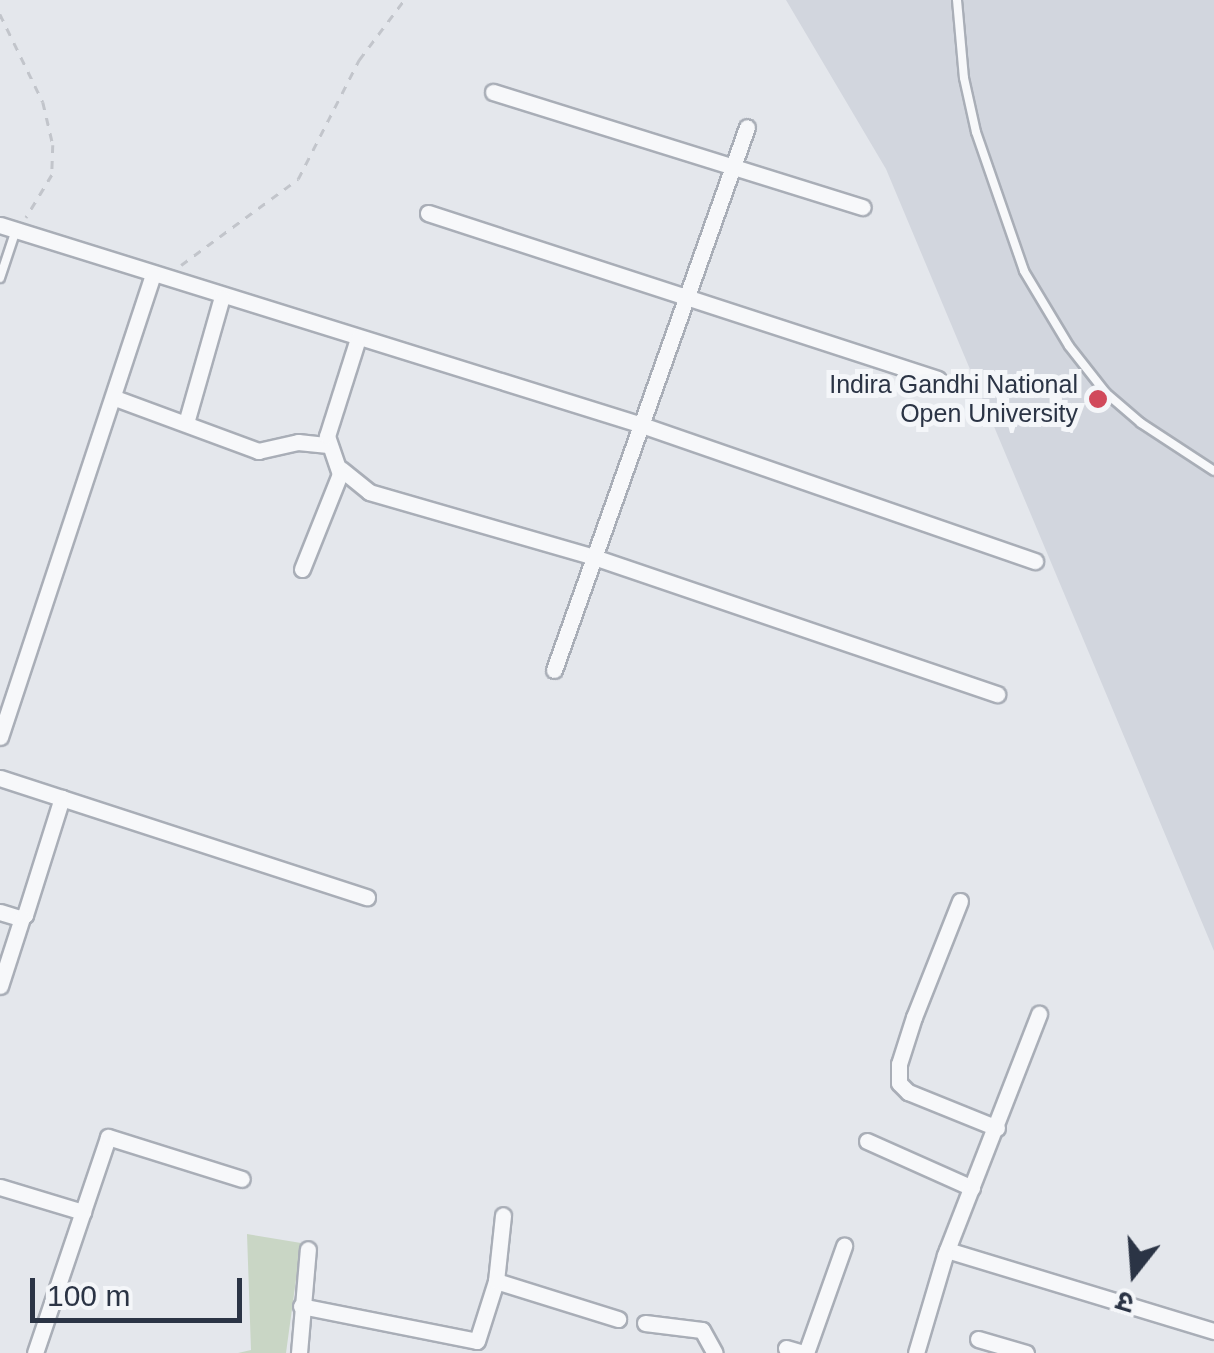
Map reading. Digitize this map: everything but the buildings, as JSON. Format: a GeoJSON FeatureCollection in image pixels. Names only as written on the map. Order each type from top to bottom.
{"type":"FeatureCollection","features":[{"type":"Feature","properties":{"kind":"street"},"geometry":{"type":"LineString","coordinates":[[493,92],[862,207]]}},
{"type":"Feature","properties":{"kind":"street"},"geometry":{"type":"LineString","coordinates":[[554,670],[747,127]]}},
{"type":"Feature","properties":{"kind":"street"},"geometry":{"type":"LineString","coordinates":[[428,213],[938,379]]}},
{"type":"Feature","properties":{"kind":"street"},"geometry":{"type":"LineString","coordinates":[[8,228],[642,425],[1036,561]]}},
{"type":"Feature","properties":{"kind":"street"},"geometry":{"type":"LineString","coordinates":[[0,737],[158,276]]}},
{"type":"Feature","properties":{"kind":"street"},"geometry":{"type":"LineString","coordinates":[[186,423],[222,297]]}},
{"type":"Feature","properties":{"kind":"street"},"geometry":{"type":"LineString","coordinates":[[358,338],[328,445],[341,469],[369,492],[594,557],[997,694]]}},
{"type":"Feature","properties":{"kind":"street"},"geometry":{"type":"LineString","coordinates":[[114,398],[258,451],[298,442],[328,445]]}},
{"type":"Feature","properties":{"kind":"street"},"geometry":{"type":"LineString","coordinates":[[302,569],[341,469]]}},
{"type":"Feature","properties":{"kind":"street"},"geometry":{"type":"LineString","coordinates":[[0,778],[367,897]]}},
{"type":"Feature","properties":{"kind":"street"},"geometry":{"type":"LineString","coordinates":[[0,986],[62,798]]}},
{"type":"Feature","properties":{"kind":"street"},"geometry":{"type":"LineString","coordinates":[[960,900],[914,1017],[899,1064],[898,1082],[908,1092],[997,1128]]}},
{"type":"Feature","properties":{"kind":"street"},"geometry":{"type":"LineString","coordinates":[[0,912],[22,918]]}},
{"type":"Feature","properties":{"kind":"street"},"geometry":{"type":"LineString","coordinates":[[916,1353],[947,1250],[1038,1014]]}},
{"type":"Feature","properties":{"kind":"street"},"geometry":{"type":"LineString","coordinates":[[35,1353],[111,1136],[242,1179]]}},
{"type":"Feature","properties":{"kind":"street"},"geometry":{"type":"LineString","coordinates":[[868,1141],[972,1188]]}},
{"type":"Feature","properties":{"kind":"street"},"geometry":{"type":"LineString","coordinates":[[0,1187],[83,1212]]}},
{"type":"Feature","properties":{"kind":"street"},"geometry":{"type":"LineString","coordinates":[[301,1306],[473,1342],[481,1336],[496,1281],[503,1215]]}},
{"type":"Feature","properties":{"kind":"street"},"geometry":{"type":"LineString","coordinates":[[786,1348],[805,1353],[844,1246]]}},
{"type":"Feature","properties":{"kind":"street"},"geometry":{"type":"LineString","coordinates":[[299,1353],[308,1249]]}},
{"type":"Feature","properties":{"kind":"street"},"geometry":{"type":"LineString","coordinates":[[947,1250],[1214,1331]]}},
{"type":"Feature","properties":{"kind":"street"},"geometry":{"type":"LineString","coordinates":[[496,1281],[618,1319]]}},
{"type":"Feature","properties":{"kind":"street"},"geometry":{"type":"LineString","coordinates":[[645,1323],[702,1330],[708,1334],[715,1353]]}},
{"type":"Feature","properties":{"kind":"street"},"geometry":{"type":"LineString","coordinates":[[978,1339],[1026,1353]]}},
{"type":"Feature","properties":{"kind":"lane"},"geometry":{"type":"LineString","coordinates":[[957,0],[964,78],[976,132],[1024,271],[1069,346],[1106,393],[1140,423],[1214,471]]}},
{"type":"Feature","properties":{"kind":"lane"},"geometry":{"type":"LineString","coordinates":[[0,278],[8,228]]}},
{"type":"Feature","properties":{"kind":"path"},"geometry":{"type":"LineString","coordinates":[[158,276],[298,178],[359,60],[404,0]]}},
{"type":"Feature","properties":{"kind":"path"},"geometry":{"type":"LineString","coordinates":[[0,14],[44,102],[53,145],[52,174],[8,228]]}},
{"type":"Feature","properties":{"kind":"shaded area","name":"Indira Gandhi National Open University"},"geometry":{"type":"Polygon","coordinates":[[[786,0],[1214,0],[1214,951],[886,169],[786,0]]]}},
{"type":"Feature","properties":{"kind":"green space"},"geometry":{"type":"Polygon","coordinates":[[[247,1234],[301,1243],[286,1353],[238,1353],[251,1350],[247,1234]]]}},
{"type":"Feature","properties":{"kind":"place","name":"Indira Gandhi National Open University"},"geometry":{"type":"Point","coordinates":[1098,399]}}]}
